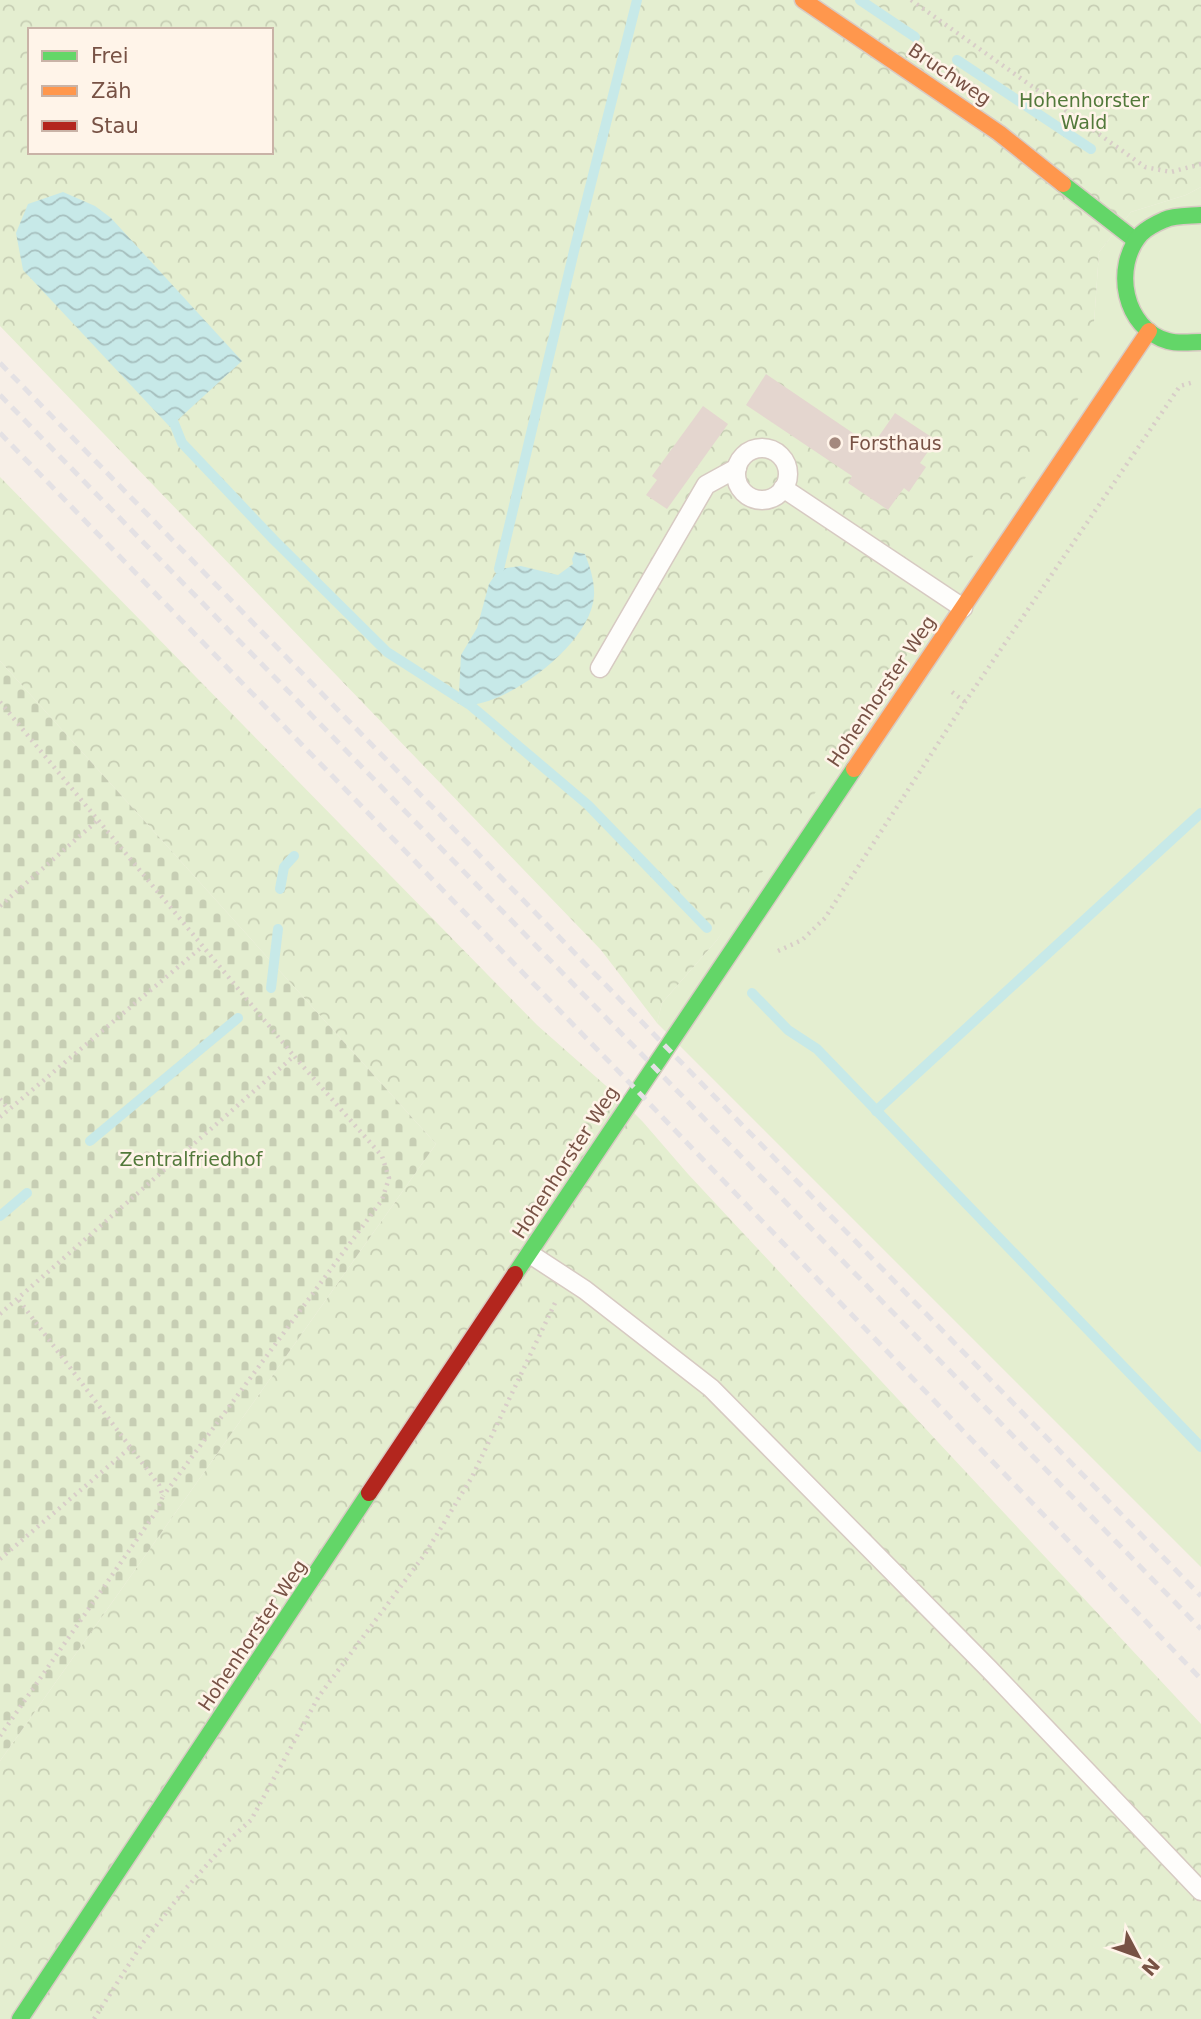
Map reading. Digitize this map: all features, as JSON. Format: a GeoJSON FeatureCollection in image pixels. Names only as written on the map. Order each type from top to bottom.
{"type":"FeatureCollection","features":[{"type":"Feature","properties":{"kind":"street","name":"Bruchweg"},"geometry":{"type":"LineString","coordinates":[[803,0],[999,133],[1135,240]]}},
{"type":"Feature","properties":{"kind":"street"},"geometry":{"type":"LineString","coordinates":[[1201,215],[1182,214],[1164,218],[1148,227],[1135,240],[1126,258],[1122,278],[1125,298],[1135,317],[1149,331],[1180,343],[1201,342]]}},
{"type":"Feature","properties":{"kind":"street","name":"Hohenhorster Weg"},"geometry":{"type":"LineString","coordinates":[[20,2019],[1149,331]]}},
{"type":"Feature","properties":{"kind":"lane"},"geometry":{"type":"LineString","coordinates":[[761,448],[776,452],[786,465],[788,473],[783,488],[777,495],[769,499],[751,498],[739,486],[737,468],[746,454],[761,448]]}},
{"type":"Feature","properties":{"kind":"lane"},"geometry":{"type":"LineString","coordinates":[[600,668],[706,485],[737,468]]}},
{"type":"Feature","properties":{"kind":"lane"},"geometry":{"type":"LineString","coordinates":[[783,488],[963,608]]}},
{"type":"Feature","properties":{"kind":"lane"},"geometry":{"type":"LineString","coordinates":[[530,1254],[566,1278],[711,1388],[989,1669],[1201,1891]]}},
{"type":"Feature","properties":{"kind":"path"},"geometry":{"type":"LineString","coordinates":[[911,0],[1145,167],[1171,172],[1201,164]]}},
{"type":"Feature","properties":{"kind":"path"},"geometry":{"type":"LineString","coordinates":[[770,954],[802,940],[825,918],[965,702],[1180,386],[1201,379]]}},
{"type":"Feature","properties":{"kind":"path"},"geometry":{"type":"LineString","coordinates":[[0,702],[294,1056],[382,1156],[390,1178],[382,1200],[163,1496],[156,1512],[0,1736]]}},
{"type":"Feature","properties":{"kind":"path"},"geometry":{"type":"LineString","coordinates":[[0,906],[98,820]]}},
{"type":"Feature","properties":{"kind":"path"},"geometry":{"type":"LineString","coordinates":[[0,1118],[203,946]]}},
{"type":"Feature","properties":{"kind":"path"},"geometry":{"type":"LineString","coordinates":[[0,1314],[294,1056]]}},
{"type":"Feature","properties":{"kind":"path"},"geometry":{"type":"LineString","coordinates":[[0,1099],[9,1110]]}},
{"type":"Feature","properties":{"kind":"path"},"geometry":{"type":"LineString","coordinates":[[94,2019],[142,1944],[181,1894],[228,1841],[251,1820],[319,1696],[425,1554],[472,1477],[542,1334],[566,1278]]}},
{"type":"Feature","properties":{"kind":"path"},"geometry":{"type":"LineString","coordinates":[[18,1299],[159,1485],[163,1496]]}},
{"type":"Feature","properties":{"kind":"path"},"geometry":{"type":"LineString","coordinates":[[0,1559],[131,1447]]}},
{"type":"Feature","properties":{"kind":"green space","name":"Hohenhorster Wald"},"geometry":{"type":"Polygon","coordinates":[[[0,0],[1201,0],[1201,187],[1186,195],[1131,212],[1099,252],[1094,323],[1110,351],[717,940],[662,1003],[657,1023],[601,950],[0,326],[0,0]]]}},
{"type":"Feature","properties":{"kind":"green space"},"geometry":{"type":"Polygon","coordinates":[[[1201,187],[1201,1567],[657,1023],[662,1003],[717,940],[1094,323],[1099,252],[1131,212],[1186,195],[1201,187]]]}},
{"type":"Feature","properties":{"kind":"green space"},"geometry":{"type":"Polygon","coordinates":[[[0,477],[537,1025],[643,1122],[688,1174],[1201,1724],[1201,2019],[0,2019],[0,1761],[436,1144],[0,661],[0,477]]]}},
{"type":"Feature","properties":{"kind":"green space","name":"Zentralfriedhof"},"geometry":{"type":"Polygon","coordinates":[[[0,661],[436,1144],[0,1761],[0,661]]]}},
{"type":"Feature","properties":{"kind":"water"},"geometry":{"type":"Polygon","coordinates":[[[63,192],[95,206],[111,218],[242,361],[170,427],[23,270],[16,233],[28,204],[63,192]]]}},
{"type":"Feature","properties":{"kind":"water"},"geometry":{"type":"Polygon","coordinates":[[[575,552],[585,554],[594,591],[590,614],[580,632],[565,650],[528,681],[508,693],[470,705],[459,694],[461,655],[477,628],[489,584],[499,569],[521,566],[558,575],[573,564],[575,552]]]}},
{"type":"Feature","properties":{"kind":"building","name":"Forsthaus"},"geometry":{"type":"Polygon","coordinates":[[[766,374],[872,446],[895,413],[936,440],[920,463],[926,467],[909,492],[904,488],[888,510],[848,483],[852,476],[746,405],[766,374]]]}},
{"type":"Feature","properties":{"kind":"building"},"geometry":{"type":"Polygon","coordinates":[[[703,406],[728,424],[667,509],[646,495],[657,480],[652,476],[703,406]]]}},
{"type":"Feature","properties":{"kind":"waterway"},"geometry":{"type":"LineString","coordinates":[[499,569],[637,0]]}},
{"type":"Feature","properties":{"kind":"waterway"},"geometry":{"type":"LineString","coordinates":[[860,0],[915,37]]}},
{"type":"Feature","properties":{"kind":"waterway"},"geometry":{"type":"LineString","coordinates":[[957,60],[1091,149]]}},
{"type":"Feature","properties":{"kind":"waterway"},"geometry":{"type":"LineString","coordinates":[[174,423],[182,443],[274,540],[387,652],[470,705],[588,805],[707,928]]}},
{"type":"Feature","properties":{"kind":"waterway"},"geometry":{"type":"LineString","coordinates":[[876,1111],[1201,813]]}},
{"type":"Feature","properties":{"kind":"waterway"},"geometry":{"type":"LineString","coordinates":[[280,889],[284,867],[294,856]]}},
{"type":"Feature","properties":{"kind":"waterway"},"geometry":{"type":"LineString","coordinates":[[271,988],[278,929]]}},
{"type":"Feature","properties":{"kind":"waterway"},"geometry":{"type":"LineString","coordinates":[[752,993],[788,1030],[817,1049],[1201,1447]]}},
{"type":"Feature","properties":{"kind":"waterway"},"geometry":{"type":"LineString","coordinates":[[90,1141],[238,1018]]}},
{"type":"Feature","properties":{"kind":"waterway"},"geometry":{"type":"LineString","coordinates":[[0,1216],[27,1193]]}},
{"type":"Feature","properties":{"kind":"railway"},"geometry":{"type":"LineString","coordinates":[[0,363],[1201,1596]]}},
{"type":"Feature","properties":{"kind":"railway"},"geometry":{"type":"LineString","coordinates":[[0,395],[1201,1629]]}},
{"type":"Feature","properties":{"kind":"railway"},"geometry":{"type":"LineString","coordinates":[[0,433],[623,1076],[1201,1679]]}},
{"type":"Feature","properties":{"kind":"traffic: fast"},"geometry":{"type":"LineString","coordinates":[[1063,184],[1135,240]]}},
{"type":"Feature","properties":{"kind":"traffic: fast"},"geometry":{"type":"LineString","coordinates":[[1201,215],[1168,218],[1143,232],[1132,248],[1125,279],[1132,311],[1141,324],[1153,334],[1172,342],[1201,342]]}},
{"type":"Feature","properties":{"kind":"traffic: fast"},"geometry":{"type":"LineString","coordinates":[[515,1274],[854,769]]}},
{"type":"Feature","properties":{"kind":"traffic: fast"},"geometry":{"type":"LineString","coordinates":[[20,2019],[369,1493]]}},
{"type":"Feature","properties":{"kind":"traffic: slow"},"geometry":{"type":"LineString","coordinates":[[803,0],[999,133],[1063,184]]}},
{"type":"Feature","properties":{"kind":"traffic: slow"},"geometry":{"type":"LineString","coordinates":[[854,769],[1149,331]]}},
{"type":"Feature","properties":{"kind":"traffic: jam"},"geometry":{"type":"LineString","coordinates":[[369,1493],[515,1274]]}},
{"type":"Feature","properties":{"kind":"place","name":"Forsthaus"},"geometry":{"type":"Point","coordinates":[835,443]}}]}
